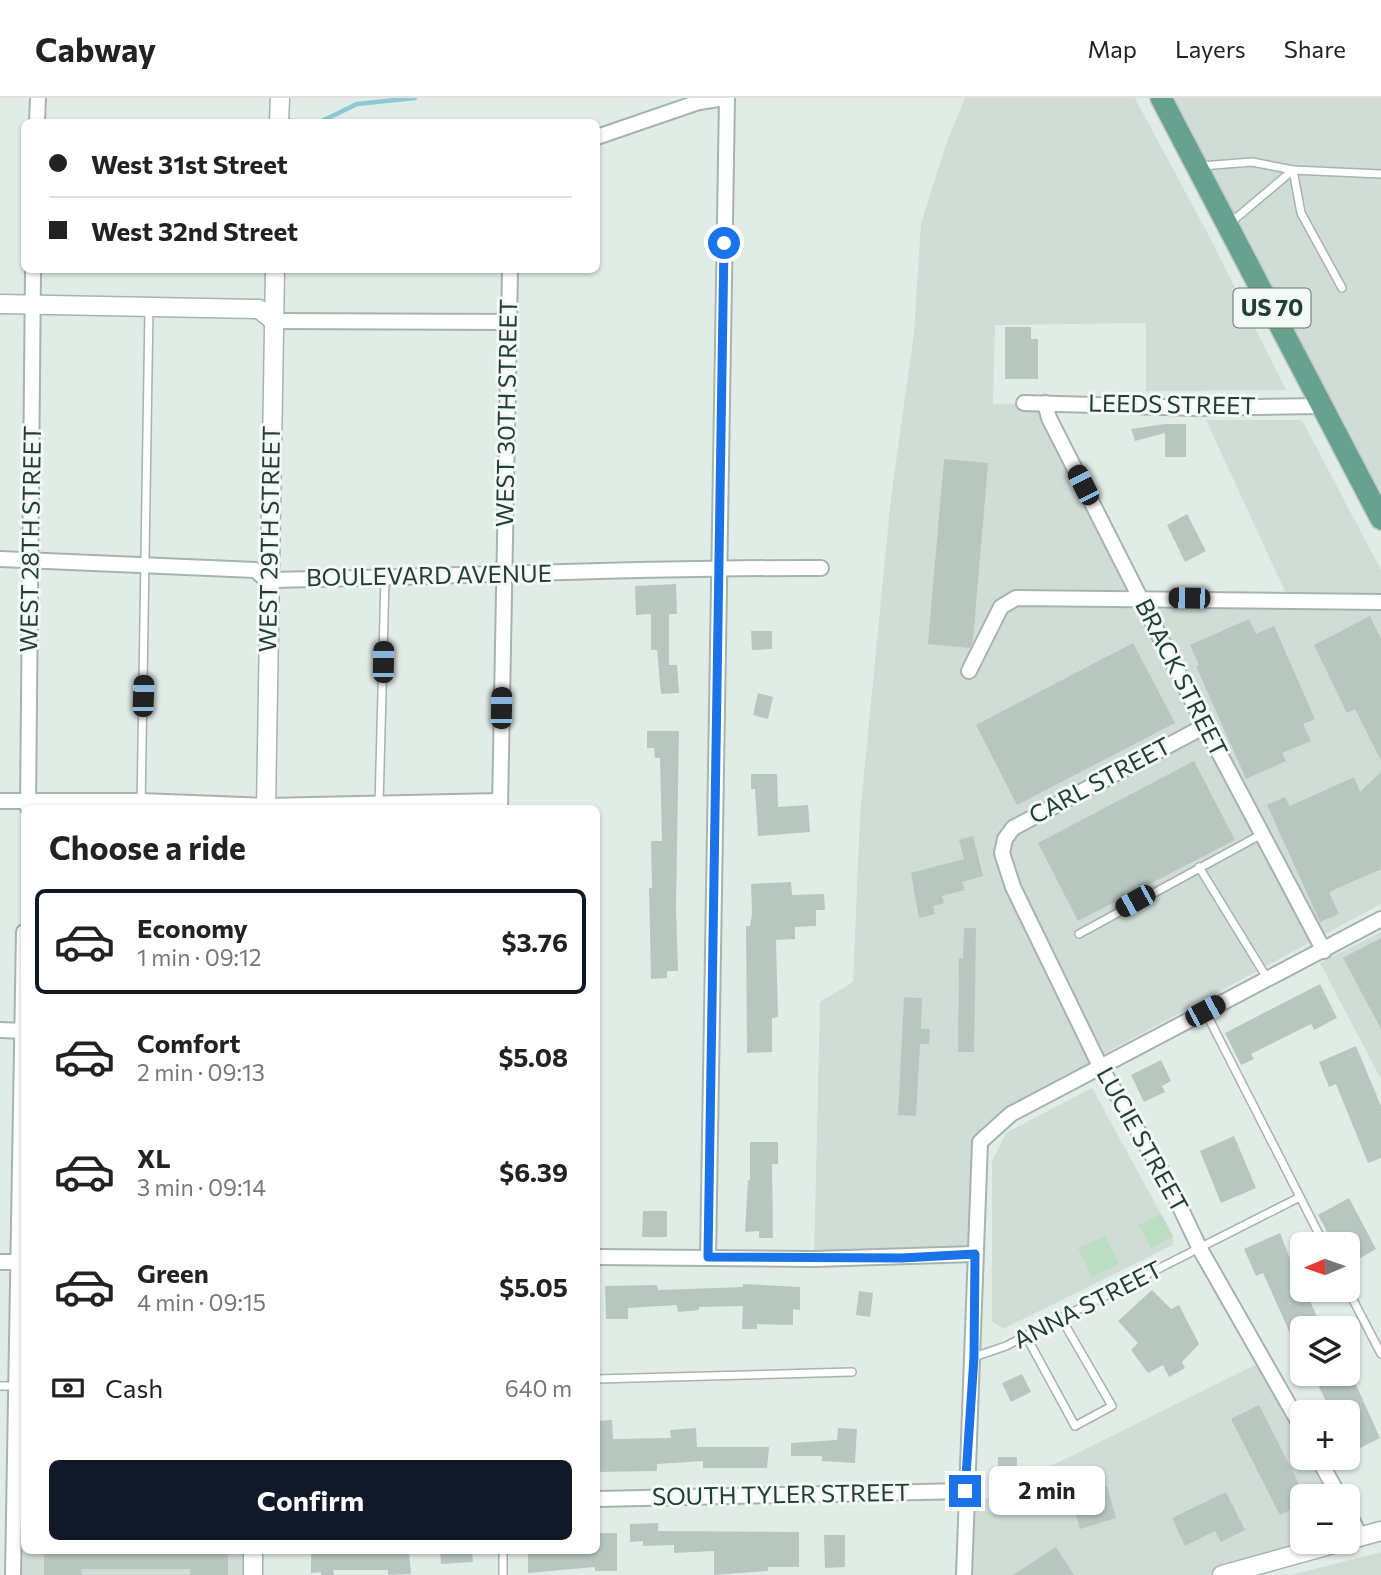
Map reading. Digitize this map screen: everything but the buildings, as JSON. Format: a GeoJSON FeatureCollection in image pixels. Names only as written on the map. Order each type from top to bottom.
{"type":"FeatureCollection","features":[{"type":"Feature","properties":{"kind":"main road","name":"US 70"},"geometry":{"type":"LineString","coordinates":[[1161,98],[1381,519]]}},
{"type":"Feature","properties":{"kind":"street"},"geometry":{"type":"LineString","coordinates":[[37,119],[38,98]]}},
{"type":"Feature","properties":{"kind":"street"},"geometry":{"type":"LineString","coordinates":[[279,119],[280,98]]}},
{"type":"Feature","properties":{"kind":"street"},"geometry":{"type":"LineString","coordinates":[[600,136],[699,102],[726,98],[708,1257]]}},
{"type":"Feature","properties":{"kind":"street","name":"WEST 28TH STREET"},"geometry":{"type":"LineString","coordinates":[[28,805],[33,273]]}},
{"type":"Feature","properties":{"kind":"street","name":"WEST 29TH STREET"},"geometry":{"type":"LineString","coordinates":[[266,805],[275,273]]}},
{"type":"Feature","properties":{"kind":"street","name":"WEST 30TH STREET"},"geometry":{"type":"LineString","coordinates":[[500,805],[510,273]]}},
{"type":"Feature","properties":{"kind":"street"},"geometry":{"type":"LineString","coordinates":[[0,304],[259,309],[274,321],[509,322]]}},
{"type":"Feature","properties":{"kind":"street","name":"LEEDS STREET"},"geometry":{"type":"LineString","coordinates":[[1024,403],[1197,408],[1321,406]]}},
{"type":"Feature","properties":{"kind":"street","name":"BRACK STREET"},"geometry":{"type":"LineString","coordinates":[[1045,403],[1049,418],[1205,726],[1324,951]]}},
{"type":"Feature","properties":{"kind":"street","name":"BOULEVARD AVENUE"},"geometry":{"type":"LineString","coordinates":[[0,559],[255,570],[269,582],[719,567],[821,568]]}},
{"type":"Feature","properties":{"kind":"street"},"geometry":{"type":"LineString","coordinates":[[969,671],[1005,601],[1016,598],[1140,597],[1381,603]]}},
{"type":"Feature","properties":{"kind":"street","name":"CARL STREET"},"geometry":{"type":"LineString","coordinates":[[1003,844],[1013,828],[1205,726]]}},
{"type":"Feature","properties":{"kind":"street"},"geometry":{"type":"LineString","coordinates":[[0,801],[28,805],[141,805]]}},
{"type":"Feature","properties":{"kind":"street"},"geometry":{"type":"LineString","coordinates":[[379,805],[500,805]]}},
{"type":"Feature","properties":{"kind":"street","name":"LUCIE STREET"},"geometry":{"type":"LineString","coordinates":[[1003,844],[1004,867],[1100,1066],[1169,1184],[1200,1249],[1290,1407]]}},
{"type":"Feature","properties":{"kind":"street"},"geometry":{"type":"LineString","coordinates":[[964,1575],[965,1491],[974,1357],[979,1142],[1011,1114],[1381,919]]}},
{"type":"Feature","properties":{"kind":"street"},"geometry":{"type":"LineString","coordinates":[[0,1030],[21,1031]]}},
{"type":"Feature","properties":{"kind":"street"},"geometry":{"type":"LineString","coordinates":[[600,1257],[890,1258],[975,1254]]}},
{"type":"Feature","properties":{"kind":"street"},"geometry":{"type":"LineString","coordinates":[[0,1262],[21,1262],[20,1386],[13,1508],[13,1575]]}},
{"type":"Feature","properties":{"kind":"street","name":"SOUTH TYLER STREET"},"geometry":{"type":"LineString","coordinates":[[600,1499],[965,1491]]}},
{"type":"Feature","properties":{"kind":"street"},"geometry":{"type":"LineString","coordinates":[[1360,1536],[1381,1531]]}},
{"type":"Feature","properties":{"kind":"street"},"geometry":{"type":"LineString","coordinates":[[253,1554],[253,1575]]}},
{"type":"Feature","properties":{"kind":"street"},"geometry":{"type":"LineString","coordinates":[[1222,1575],[1298,1554]]}},
{"type":"Feature","properties":{"kind":"lane"},"geometry":{"type":"LineString","coordinates":[[1198,166],[1252,162],[1293,170],[1381,174]]}},
{"type":"Feature","properties":{"kind":"lane"},"geometry":{"type":"LineString","coordinates":[[1228,225],[1293,170]]}},
{"type":"Feature","properties":{"kind":"lane"},"geometry":{"type":"LineString","coordinates":[[1293,170],[1301,213],[1342,288]]}},
{"type":"Feature","properties":{"kind":"lane"},"geometry":{"type":"LineString","coordinates":[[141,805],[149,307]]}},
{"type":"Feature","properties":{"kind":"lane"},"geometry":{"type":"LineString","coordinates":[[379,805],[385,578]]}},
{"type":"Feature","properties":{"kind":"lane"},"geometry":{"type":"LineString","coordinates":[[1079,934],[1199,866],[1262,834]]}},
{"type":"Feature","properties":{"kind":"lane"},"geometry":{"type":"LineString","coordinates":[[1199,866],[1268,979]]}},
{"type":"Feature","properties":{"kind":"lane"},"geometry":{"type":"LineString","coordinates":[[1205,1011],[1318,1232]]}},
{"type":"Feature","properties":{"kind":"lane","name":"ANNA STREET"},"geometry":{"type":"LineString","coordinates":[[974,1357],[1026,1336],[1300,1197]]}},
{"type":"Feature","properties":{"kind":"lane"},"geometry":{"type":"LineString","coordinates":[[1354,1302],[1381,1354]]}},
{"type":"Feature","properties":{"kind":"lane"},"geometry":{"type":"LineString","coordinates":[[1026,1336],[1075,1426],[1112,1406],[1061,1318]]}},
{"type":"Feature","properties":{"kind":"lane"},"geometry":{"type":"LineString","coordinates":[[600,1379],[852,1372]]}},
{"type":"Feature","properties":{"kind":"lane"},"geometry":{"type":"LineString","coordinates":[[0,1386],[20,1386]]}},
{"type":"Feature","properties":{"kind":"lane"},"geometry":{"type":"LineString","coordinates":[[503,1554],[503,1575]]}},
{"type":"Feature","properties":{"kind":"shaded area"},"geometry":{"type":"Polygon","coordinates":[[[965,98],[1135,98],[1210,238],[1286,390],[1146,391],[1146,323],[995,325],[993,404],[1045,403],[1140,597],[1381,610],[1381,904],[1100,1056],[994,1128],[986,1135],[975,1254],[814,1259],[820,1002],[853,982],[860,815],[891,498],[914,333],[921,224],[946,144],[965,98]]]}},
{"type":"Feature","properties":{"kind":"shaded area"},"geometry":{"type":"Polygon","coordinates":[[[1159,98],[1381,98],[1381,519],[1159,98]]]}},
{"type":"Feature","properties":{"kind":"shaded area"},"geometry":{"type":"Polygon","coordinates":[[[1206,420],[1302,420],[1381,570],[1381,594],[1289,600],[1206,420]]]}},
{"type":"Feature","properties":{"kind":"shaded area"},"geometry":{"type":"Polygon","coordinates":[[[1381,932],[1381,1079],[1320,963],[1381,932]]]}},
{"type":"Feature","properties":{"kind":"shaded area"},"geometry":{"type":"Polygon","coordinates":[[[1092,1088],[1173,1236],[1173,1245],[1003,1329],[992,1321],[992,1161],[1006,1133],[1092,1088]]]}},
{"type":"Feature","properties":{"kind":"shaded area"},"geometry":{"type":"Polygon","coordinates":[[[1265,1360],[1290,1406],[1290,1470],[1325,1470],[1332,1484],[1290,1484],[1290,1554],[1299,1554],[1225,1575],[964,1575],[965,1499],[1017,1498],[1018,1513],[1051,1512],[1033,1475],[1265,1360]]]}},
{"type":"Feature","properties":{"kind":"shaded area"},"geometry":{"type":"Polygon","coordinates":[[[15,1508],[21,1508],[21,1554],[252,1554],[252,1575],[14,1575],[15,1508]]]}},
{"type":"Feature","properties":{"kind":"shaded area"},"geometry":{"type":"Polygon","coordinates":[[[1381,1552],[1381,1575],[1291,1575],[1381,1552]]]}},
{"type":"Feature","properties":{"kind":"green space"},"geometry":{"type":"Polygon","coordinates":[[[1161,1214],[1173,1236],[1151,1248],[1139,1225],[1161,1214]]]}},
{"type":"Feature","properties":{"kind":"green space"},"geometry":{"type":"Polygon","coordinates":[[[1105,1236],[1119,1264],[1092,1277],[1078,1248],[1105,1236]]]}},
{"type":"Feature","properties":{"kind":"waterway"},"geometry":{"type":"LineString","coordinates":[[326,119],[357,104],[415,98]]}},
{"type":"Feature","properties":{"kind":"route"},"geometry":{"type":"LineString","coordinates":[[724,243],[708,1257],[814,1259],[975,1254],[974,1357],[965,1491]]}}]}
